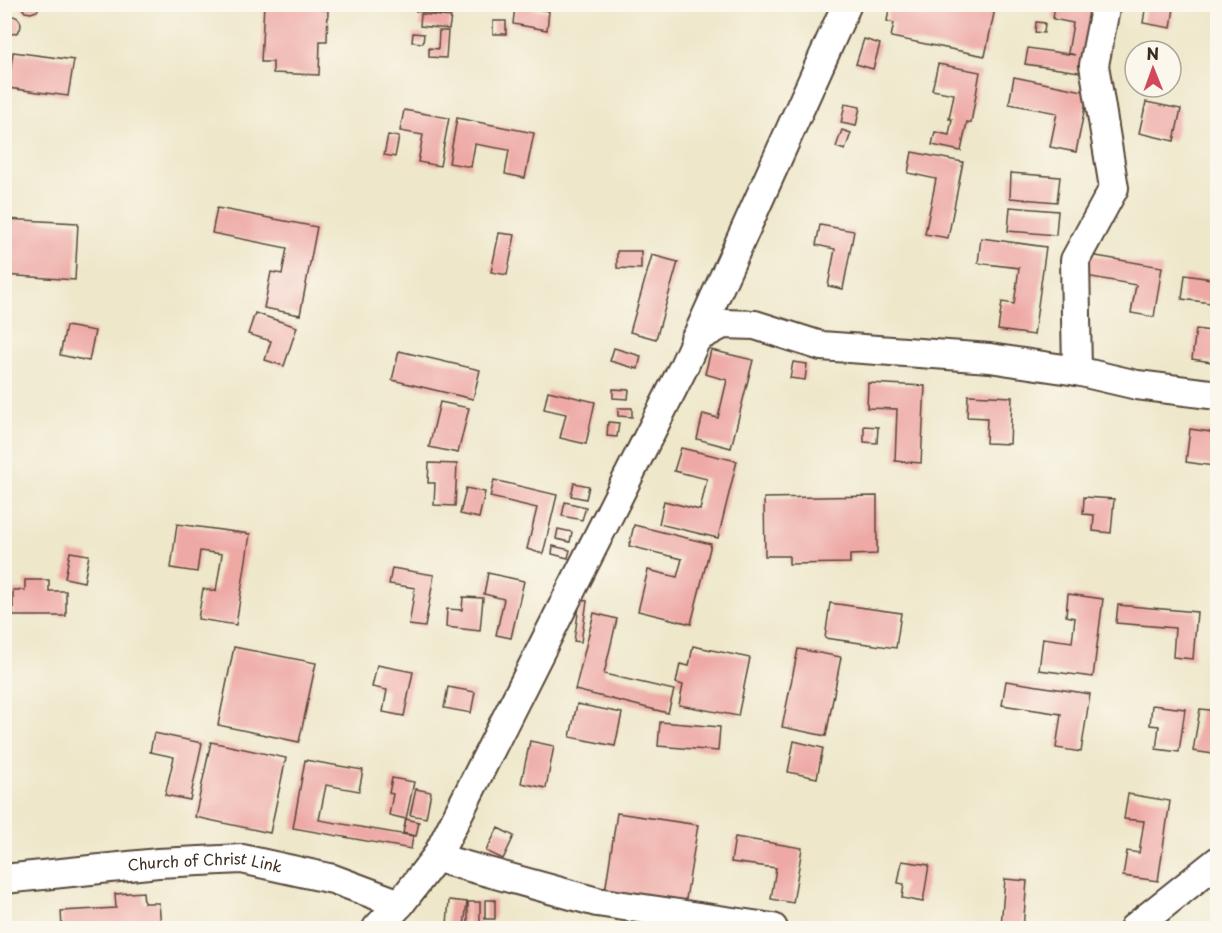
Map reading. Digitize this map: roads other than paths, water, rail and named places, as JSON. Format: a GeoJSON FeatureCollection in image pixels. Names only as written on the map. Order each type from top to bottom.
{"type":"FeatureCollection","features":[{"type":"Feature","properties":{"kind":"street"},"geometry":{"type":"LineString","coordinates":[[377,928],[400,903],[436,856],[683,368],[847,4]]}},
{"type":"Feature","properties":{"kind":"street"},"geometry":{"type":"LineString","coordinates":[[1077,371],[1075,260],[1114,188],[1094,65],[1106,4]]}},
{"type":"Feature","properties":{"kind":"street"},"geometry":{"type":"LineString","coordinates":[[695,339],[723,324],[755,325],[821,346],[990,358],[1077,371],[1137,385],[1218,395]]}},
{"type":"Feature","properties":{"kind":"street"},"geometry":{"type":"LineString","coordinates":[[436,856],[597,902],[773,928]]}},
{"type":"Feature","properties":{"kind":"street","name":"Church of Christ Link"},"geometry":{"type":"LineString","coordinates":[[4,879],[158,863],[242,859],[333,879],[400,903]]}},
{"type":"Feature","properties":{"kind":"street"},"geometry":{"type":"LineString","coordinates":[[1134,928],[1218,861]]}}]}
